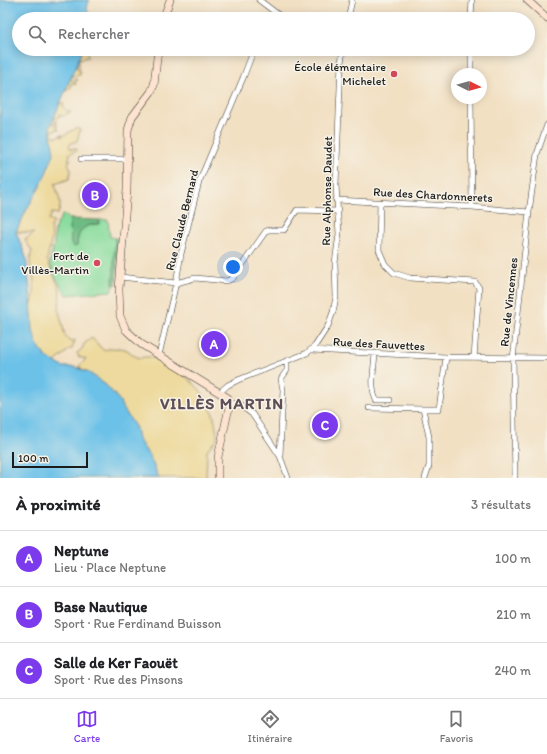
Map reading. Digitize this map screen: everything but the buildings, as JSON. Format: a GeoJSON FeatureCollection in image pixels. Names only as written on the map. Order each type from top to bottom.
{"type":"FeatureCollection","features":[{"type":"Feature","properties":{"kind":"street"},"geometry":{"type":"LineString","coordinates":[[166,12],[170,0]]}},
{"type":"Feature","properties":{"kind":"street"},"geometry":{"type":"LineString","coordinates":[[259,0],[271,12]]}},
{"type":"Feature","properties":{"kind":"street"},"geometry":{"type":"LineString","coordinates":[[349,12],[352,0]]}},
{"type":"Feature","properties":{"kind":"street"},"geometry":{"type":"LineString","coordinates":[[471,12],[472,0]]}},
{"type":"Feature","properties":{"kind":"street"},"geometry":{"type":"LineString","coordinates":[[527,0],[547,18]]}},
{"type":"Feature","properties":{"kind":"street"},"geometry":{"type":"LineString","coordinates":[[157,56],[154,85],[151,92],[130,123],[128,130],[126,202],[120,277],[120,316],[126,330],[141,344],[228,398],[230,403],[218,457],[218,478]]}},
{"type":"Feature","properties":{"kind":"street","name":"Rue Claude Bernard"},"geometry":{"type":"LineString","coordinates":[[159,355],[176,283],[181,254],[199,182],[251,56]]}},
{"type":"Feature","properties":{"kind":"street","name":"Rue Alphonse Daudet"},"geometry":{"type":"LineString","coordinates":[[312,350],[328,326],[336,297],[335,264],[339,234],[336,200],[342,56]]}},
{"type":"Feature","properties":{"kind":"street"},"geometry":{"type":"LineString","coordinates":[[471,56],[471,68]]}},
{"type":"Feature","properties":{"kind":"street"},"geometry":{"type":"LineString","coordinates":[[471,104],[472,207]]}},
{"type":"Feature","properties":{"kind":"street","name":"Rue de Vincennes"},"geometry":{"type":"LineString","coordinates":[[515,478],[513,359],[529,212],[537,154],[546,129]]}},
{"type":"Feature","properties":{"kind":"street"},"geometry":{"type":"LineString","coordinates":[[80,159],[128,159]]}},
{"type":"Feature","properties":{"kind":"street","name":"Rue des Chardonnerets"},"geometry":{"type":"LineString","coordinates":[[336,200],[472,207],[529,212]]}},
{"type":"Feature","properties":{"kind":"street"},"geometry":{"type":"LineString","coordinates":[[380,202],[378,250],[385,264],[394,273],[410,278],[475,282],[478,288],[474,358]]}},
{"type":"Feature","properties":{"kind":"street"},"geometry":{"type":"LineString","coordinates":[[120,277],[176,283],[195,278],[227,281],[234,278],[266,231],[284,230],[297,210],[337,211]]}},
{"type":"Feature","properties":{"kind":"street","name":"Rue des Fauvettes"},"geometry":{"type":"LineString","coordinates":[[220,392],[228,385],[238,380],[312,350],[474,358],[547,358]]}},
{"type":"Feature","properties":{"kind":"street"},"geometry":{"type":"LineString","coordinates":[[375,354],[373,388],[374,397],[376,400],[390,400]]}},
{"type":"Feature","properties":{"kind":"street"},"geometry":{"type":"LineString","coordinates":[[369,408],[439,409],[446,357]]}},
{"type":"Feature","properties":{"kind":"street"},"geometry":{"type":"LineString","coordinates":[[280,456],[283,390],[281,379],[287,370],[287,361]]}},
{"type":"Feature","properties":{"kind":"street"},"geometry":{"type":"LineString","coordinates":[[230,403],[239,404],[252,414],[280,456],[288,478]]}},
{"type":"Feature","properties":{"kind":"street"},"geometry":{"type":"LineString","coordinates":[[424,409],[429,437],[429,466],[425,478]]}},
{"type":"Feature","properties":{"kind":"green space"},"geometry":{"type":"Polygon","coordinates":[[[63,214],[70,219],[71,244],[77,246],[78,236],[82,229],[89,225],[99,224],[99,220],[108,220],[110,237],[115,238],[113,285],[111,291],[67,295],[54,275],[50,262],[54,244],[55,228],[63,214]]]}},
{"type":"Feature","properties":{"kind":"green space"},"geometry":{"type":"Polygon","coordinates":[[[70,219],[99,220],[99,224],[89,225],[82,229],[78,236],[77,246],[74,247],[71,244],[70,219]]]}},
{"type":"Feature","properties":{"kind":"green space"},"geometry":{"type":"Polygon","coordinates":[[[115,238],[119,239],[116,285],[113,285],[115,238]]]}},
{"type":"Feature","properties":{"kind":"sand"},"geometry":{"type":"Polygon","coordinates":[[[68,56],[88,56],[78,61],[80,65],[77,65],[76,67],[81,68],[78,70],[79,72],[81,71],[80,75],[70,77],[72,80],[77,79],[77,81],[74,83],[76,83],[75,85],[72,82],[70,89],[67,89],[66,92],[64,91],[59,103],[63,103],[64,108],[68,112],[71,112],[63,117],[60,114],[59,115],[61,116],[55,117],[54,118],[57,122],[54,122],[53,124],[55,125],[57,123],[57,129],[59,129],[51,131],[53,133],[51,135],[57,137],[62,134],[61,137],[77,128],[80,130],[77,141],[70,144],[69,147],[77,150],[69,154],[70,156],[68,160],[71,160],[68,163],[71,170],[69,179],[55,184],[60,199],[58,214],[52,213],[49,220],[54,223],[51,226],[52,237],[47,260],[60,289],[59,311],[65,336],[70,342],[75,340],[72,349],[70,349],[55,362],[43,360],[23,326],[32,305],[34,294],[30,264],[32,251],[25,240],[34,233],[16,232],[26,210],[68,56]]]}},
{"type":"Feature","properties":{"kind":"sand"},"geometry":{"type":"Polygon","coordinates":[[[92,338],[103,350],[123,348],[139,358],[150,357],[158,360],[182,374],[199,389],[210,406],[214,417],[217,440],[207,451],[206,478],[136,478],[87,372],[78,367],[86,359],[79,357],[77,353],[82,349],[84,344],[92,338]]]}},
{"type":"Feature","properties":{"kind":"water"},"geometry":{"type":"Polygon","coordinates":[[[0,0],[89,0],[87,9],[88,12],[12,12],[12,56],[80,56],[50,127],[54,154],[41,185],[16,232],[26,257],[33,330],[36,342],[45,356],[63,367],[75,367],[88,372],[106,385],[120,401],[136,428],[138,439],[150,457],[159,478],[0,478],[0,0]]]}},
{"type":"Feature","properties":{"kind":"place","name":"École élémentaire Michelet"},"geometry":{"type":"Point","coordinates":[394,74]}},
{"type":"Feature","properties":{"kind":"place","name":"Base Nautique"},"geometry":{"type":"Point","coordinates":[95,195]}},
{"type":"Feature","properties":{"kind":"place","name":"Fort de Villès-Martin"},"geometry":{"type":"Point","coordinates":[97,263]}},
{"type":"Feature","properties":{"kind":"place","name":"Neptune"},"geometry":{"type":"Point","coordinates":[214,344]}},
{"type":"Feature","properties":{"kind":"place","name":"Salle de Ker Faouët"},"geometry":{"type":"Point","coordinates":[325,425]}},
{"type":"Feature","properties":{"kind":"district","name":"VILLÈS MARTIN"},"geometry":{"type":"Point","coordinates":[222,403]}}]}
